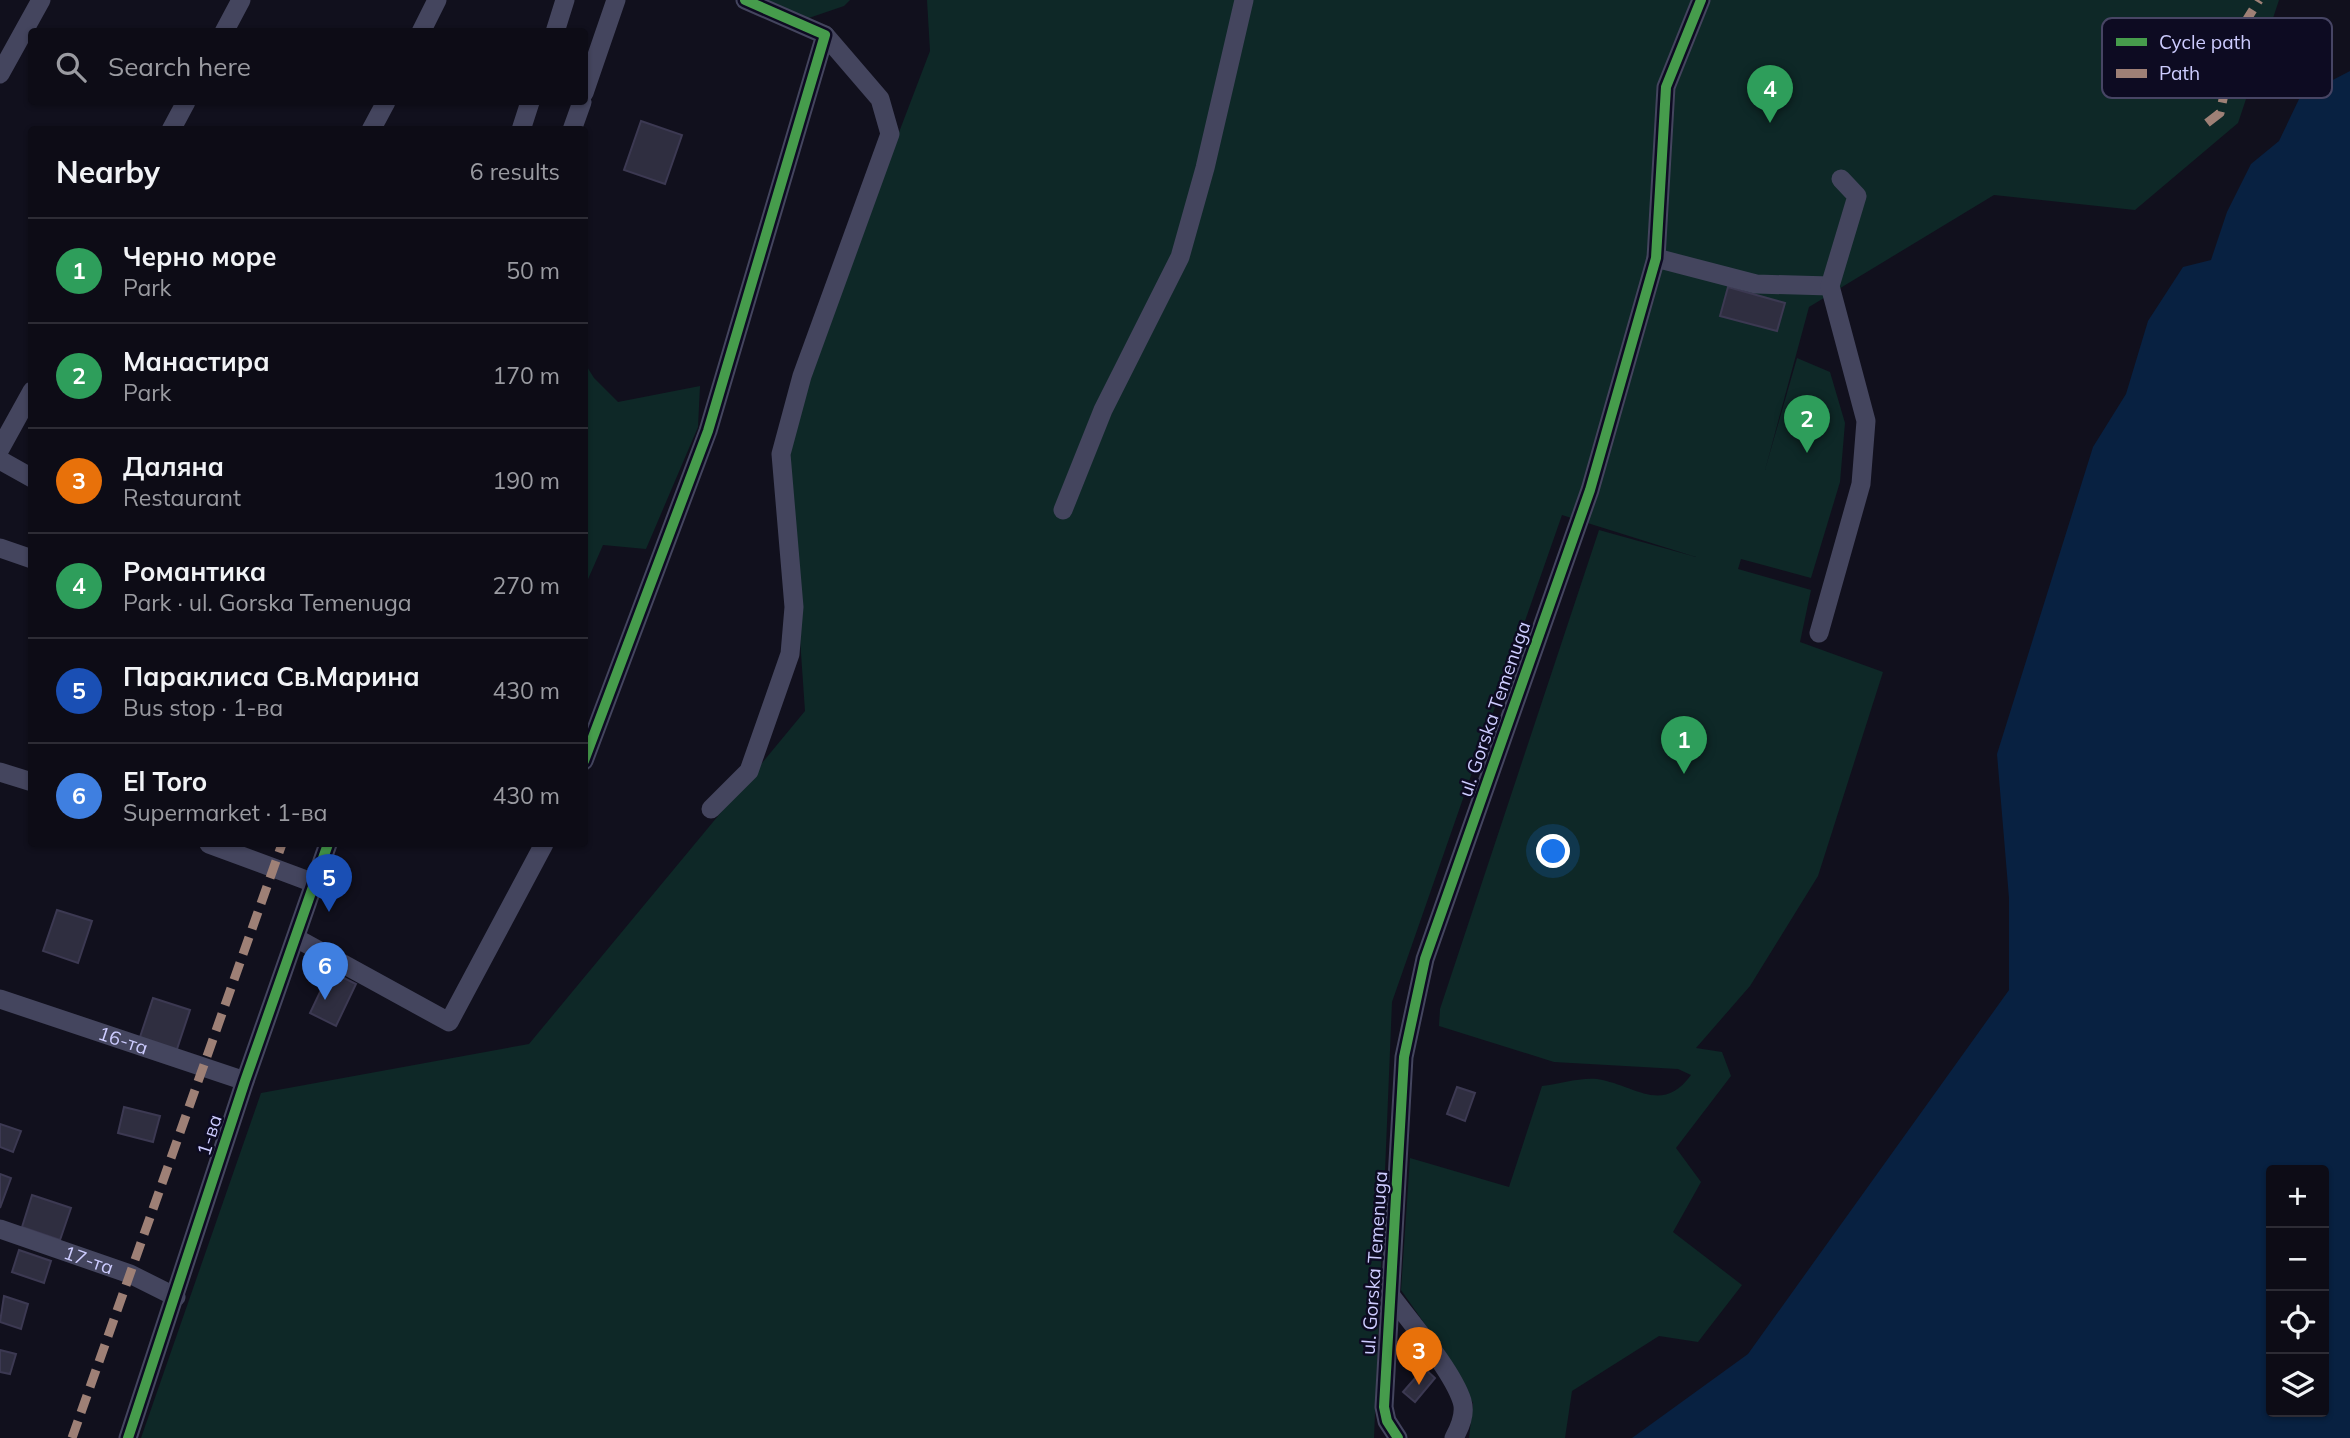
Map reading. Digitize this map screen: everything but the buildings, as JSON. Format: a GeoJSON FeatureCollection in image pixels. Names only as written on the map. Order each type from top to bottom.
{"type":"FeatureCollection","features":[{"type":"Feature","properties":{"kind":"street"},"geometry":{"type":"LineString","coordinates":[[0,74],[41,0]]}},
{"type":"Feature","properties":{"kind":"street"},"geometry":{"type":"LineString","coordinates":[[226,28],[241,0]]}},
{"type":"Feature","properties":{"kind":"street"},"geometry":{"type":"LineString","coordinates":[[423,28],[437,0]]}},
{"type":"Feature","properties":{"kind":"street"},"geometry":{"type":"LineString","coordinates":[[556,28],[565,0]]}},
{"type":"Feature","properties":{"kind":"street"},"geometry":{"type":"LineString","coordinates":[[588,81],[616,0]]}},
{"type":"Feature","properties":{"kind":"street"},"geometry":{"type":"LineString","coordinates":[[711,809],[749,771],[790,654],[794,607],[781,454],[802,376],[890,134],[880,99],[825,35],[745,0]]}},
{"type":"Feature","properties":{"kind":"street"},"geometry":{"type":"LineString","coordinates":[[1063,510],[1103,410],[1180,257],[1205,168],[1244,0]]}},
{"type":"Feature","properties":{"kind":"street","name":"ul. Gorska Temenuga"},"geometry":{"type":"LineString","coordinates":[[1398,1438],[1387,1421],[1384,1407],[1404,1057],[1425,958],[1590,490],[1656,258],[1666,88],[1702,0]]}},
{"type":"Feature","properties":{"kind":"street"},"geometry":{"type":"LineString","coordinates":[[588,750],[708,431],[825,35]]}},
{"type":"Feature","properties":{"kind":"street"},"geometry":{"type":"LineString","coordinates":[[173,126],[184,105]]}},
{"type":"Feature","properties":{"kind":"street"},"geometry":{"type":"LineString","coordinates":[[373,126],[384,105]]}},
{"type":"Feature","properties":{"kind":"street"},"geometry":{"type":"LineString","coordinates":[[522,126],[529,105]]}},
{"type":"Feature","properties":{"kind":"street"},"geometry":{"type":"LineString","coordinates":[[573,126],[581,105]]}},
{"type":"Feature","properties":{"kind":"street"},"geometry":{"type":"LineString","coordinates":[[1819,633],[1861,484],[1867,421],[1830,286],[1857,196],[1840,179]]}},
{"type":"Feature","properties":{"kind":"street"},"geometry":{"type":"LineString","coordinates":[[1656,258],[1756,284],[1830,286]]}},
{"type":"Feature","properties":{"kind":"street"},"geometry":{"type":"LineString","coordinates":[[0,449],[28,398]]}},
{"type":"Feature","properties":{"kind":"street"},"geometry":{"type":"LineString","coordinates":[[0,460],[28,476]]}},
{"type":"Feature","properties":{"kind":"street"},"geometry":{"type":"LineString","coordinates":[[0,548],[28,558]]}},
{"type":"Feature","properties":{"kind":"street"},"geometry":{"type":"LineString","coordinates":[[0,772],[28,781]]}},
{"type":"Feature","properties":{"kind":"street"},"geometry":{"type":"LineString","coordinates":[[217,847],[314,883]]}},
{"type":"Feature","properties":{"kind":"street","name":"1-ва"},"geometry":{"type":"LineString","coordinates":[[128,1438],[245,1081],[327,847]]}},
{"type":"Feature","properties":{"kind":"street"},"geometry":{"type":"LineString","coordinates":[[296,938],[449,1022],[542,847]]}},
{"type":"Feature","properties":{"kind":"street","name":"16-та"},"geometry":{"type":"LineString","coordinates":[[0,999],[245,1081]]}},
{"type":"Feature","properties":{"kind":"street","name":"17-та"},"geometry":{"type":"LineString","coordinates":[[0,1228],[130,1274],[176,1297]]}},
{"type":"Feature","properties":{"kind":"street","name":"ul. Gorska Temenuga"},"geometry":{"type":"LineString","coordinates":[[1391,1296],[1442,1366],[1462,1402],[1462,1418],[1454,1438]]}},
{"type":"Feature","properties":{"kind":"green space"},"geometry":{"type":"Polygon","coordinates":[[[760,0],[850,0],[844,6],[803,20],[760,0]]]}},
{"type":"Feature","properties":{"kind":"green space"},"geometry":{"type":"Polygon","coordinates":[[[927,0],[2279,0],[2273,18],[2102,18],[2102,98],[2246,98],[2238,123],[2135,210],[1994,195],[1809,307],[1765,470],[1797,358],[1830,372],[1845,423],[1840,482],[1811,578],[1741,559],[1738,569],[1811,590],[1800,642],[1883,672],[1818,876],[1750,986],[1696,1048],[1722,1052],[1731,1076],[1676,1148],[1701,1182],[1673,1232],[1742,1285],[1698,1342],[1659,1336],[1572,1391],[1565,1438],[1469,1438],[1473,1403],[1441,1347],[1401,1290],[1410,1158],[1509,1187],[1542,1086],[1597,1079],[1659,1095],[1680,1087],[1691,1075],[1678,1069],[1554,1062],[1439,1026],[1440,1009],[1599,530],[1696,557],[1562,515],[1392,1002],[1374,1438],[141,1438],[261,1093],[529,1044],[805,711],[787,451],[835,300],[930,51],[927,0]]]}},
{"type":"Feature","properties":{"kind":"green space"},"geometry":{"type":"Polygon","coordinates":[[[588,368],[618,402],[700,386],[698,427],[646,549],[603,545],[588,579],[588,368]]]}},
{"type":"Feature","properties":{"kind":"water"},"geometry":{"type":"Polygon","coordinates":[[[2350,71],[2350,1438],[1632,1438],[1748,1354],[2009,990],[2009,898],[1997,754],[2093,447],[2126,394],[2148,321],[2183,267],[2211,260],[2227,212],[2251,164],[2279,141],[2300,98],[2332,98],[2332,80],[2350,71]]]}},
{"type":"Feature","properties":{"kind":"marked path"},"geometry":{"type":"LineString","coordinates":[[2248,18],[2259,0]]}},
{"type":"Feature","properties":{"kind":"marked path"},"geometry":{"type":"LineString","coordinates":[[2207,123],[2220,113],[2223,98]]}},
{"type":"Feature","properties":{"kind":"marked path"},"geometry":{"type":"LineString","coordinates":[[72,1438],[281,847]]}},
{"type":"Feature","properties":{"kind":"cycle path"},"geometry":{"type":"LineString","coordinates":[[588,750],[708,431],[825,35],[745,0]]}},
{"type":"Feature","properties":{"kind":"cycle path"},"geometry":{"type":"LineString","coordinates":[[1398,1438],[1387,1421],[1384,1407],[1404,1057],[1425,959],[1590,490],[1656,258],[1666,87],[1701,0]]}},
{"type":"Feature","properties":{"kind":"cycle path"},"geometry":{"type":"LineString","coordinates":[[128,1438],[245,1081],[327,847]]}},
{"type":"Feature","properties":{"kind":"place","name":"Романтика"},"geometry":{"type":"Point","coordinates":[1770,123]}},
{"type":"Feature","properties":{"kind":"place","name":"Манастира"},"geometry":{"type":"Point","coordinates":[1807,453]}},
{"type":"Feature","properties":{"kind":"place","name":"Черно море"},"geometry":{"type":"Point","coordinates":[1684,774]}},
{"type":"Feature","properties":{"kind":"place","name":"Параклиса Св.Марина"},"geometry":{"type":"Point","coordinates":[329,912]}},
{"type":"Feature","properties":{"kind":"place","name":"El Toro"},"geometry":{"type":"Point","coordinates":[325,1000]}},
{"type":"Feature","properties":{"kind":"place","name":"Даляна"},"geometry":{"type":"Point","coordinates":[1419,1385]}}]}
